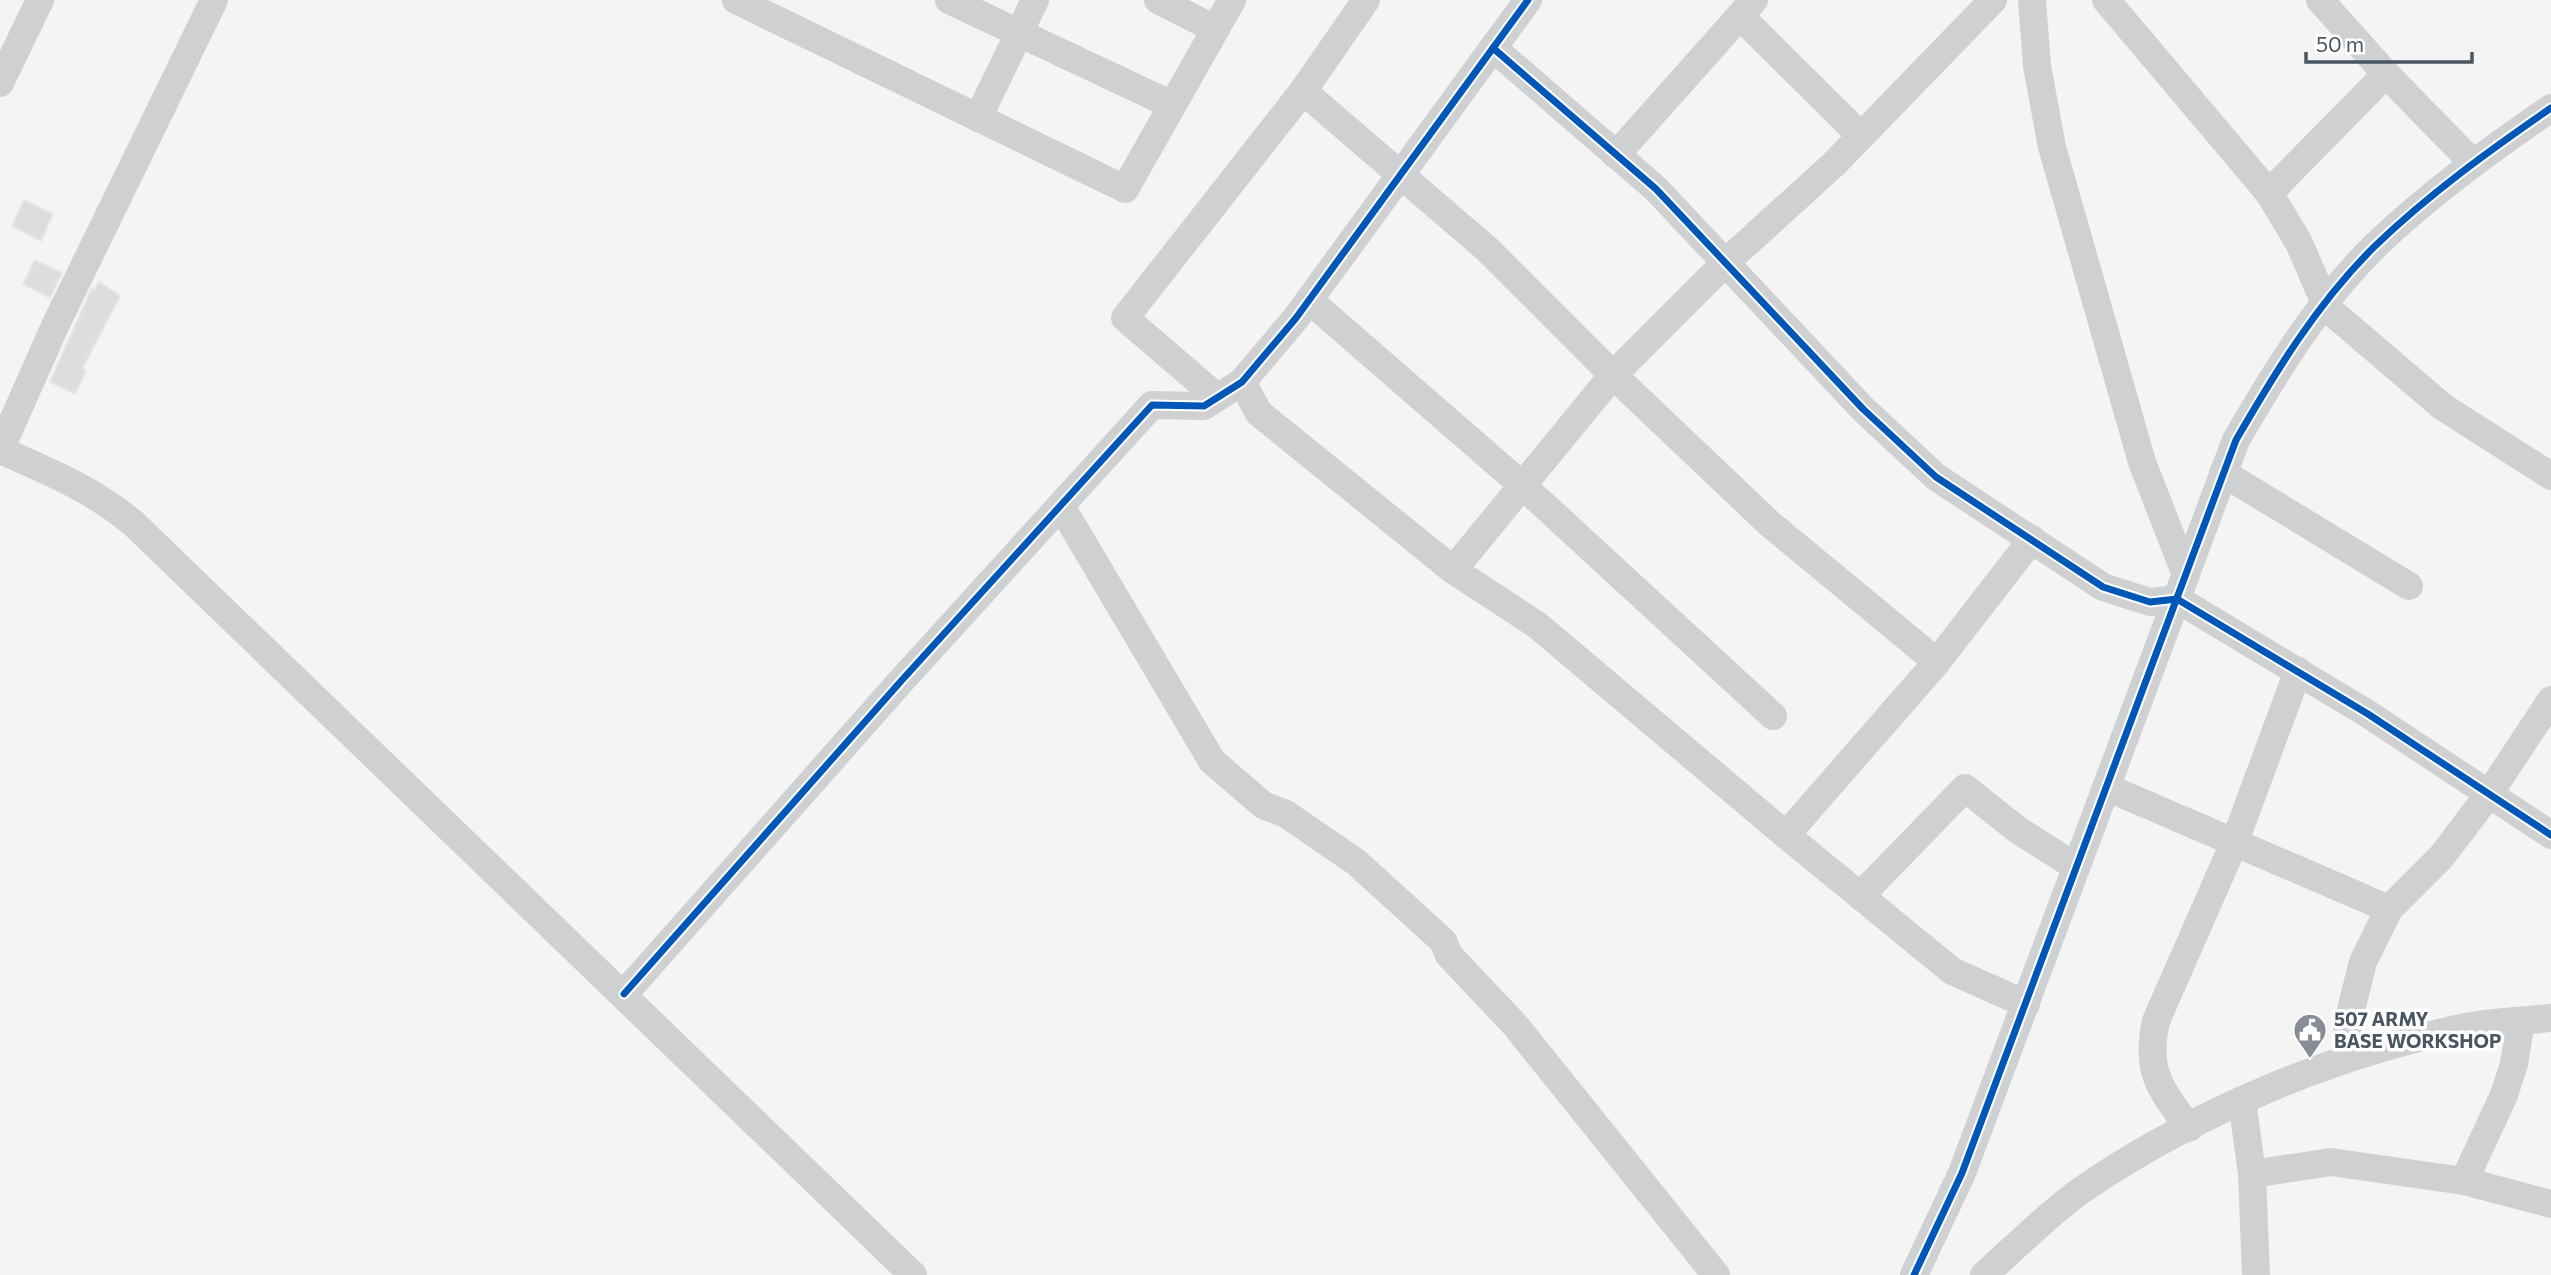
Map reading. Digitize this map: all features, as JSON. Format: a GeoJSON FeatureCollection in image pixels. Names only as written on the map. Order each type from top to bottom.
{"type":"FeatureCollection","features":[{"type":"Feature","properties":{"kind":"street"},"geometry":{"type":"LineString","coordinates":[[0,83],[40,0]]}},
{"type":"Feature","properties":{"kind":"street"},"geometry":{"type":"LineString","coordinates":[[214,0],[55,326],[0,450],[80,486],[107,501],[134,524],[913,1275]]}},
{"type":"Feature","properties":{"kind":"street"},"geometry":{"type":"LineString","coordinates":[[736,0],[1125,189],[1232,0]]}},
{"type":"Feature","properties":{"kind":"street"},"geometry":{"type":"LineString","coordinates":[[949,0],[1172,105]]}},
{"type":"Feature","properties":{"kind":"street"},"geometry":{"type":"LineString","coordinates":[[978,118],[1035,0]]}},
{"type":"Feature","properties":{"kind":"street"},"geometry":{"type":"LineString","coordinates":[[1158,0],[1215,29]]}},
{"type":"Feature","properties":{"kind":"street"},"geometry":{"type":"LineString","coordinates":[[1217,397],[1125,318],[1303,92],[1366,0]]}},
{"type":"Feature","properties":{"kind":"street"},"geometry":{"type":"LineString","coordinates":[[624,994],[1152,405],[1204,405],[1242,382],[1309,300],[1528,0]]}},
{"type":"Feature","properties":{"kind":"street"},"geometry":{"type":"LineString","coordinates":[[1453,570],[1613,376],[1726,262],[1861,136],[1993,0]]}},
{"type":"Feature","properties":{"kind":"street"},"geometry":{"type":"LineString","coordinates":[[2032,0],[2037,66],[2052,146],[2142,462],[2181,587],[2298,671],[2551,835]]}},
{"type":"Feature","properties":{"kind":"street"},"geometry":{"type":"LineString","coordinates":[[2106,0],[2269,193],[2300,243],[2325,304],[2443,407],[2551,476]]}},
{"type":"Feature","properties":{"kind":"street"},"geometry":{"type":"LineString","coordinates":[[2320,0],[2386,74],[2472,162]]}},
{"type":"Feature","properties":{"kind":"street"},"geometry":{"type":"LineString","coordinates":[[1616,155],[1747,8],[1861,136]]}},
{"type":"Feature","properties":{"kind":"street"},"geometry":{"type":"LineString","coordinates":[[1493,48],[1656,189],[1863,409],[1936,477],[2103,587],[2150,603],[2181,587]]}},
{"type":"Feature","properties":{"kind":"street"},"geometry":{"type":"LineString","coordinates":[[2269,193],[2386,74]]}},
{"type":"Feature","properties":{"kind":"street"},"geometry":{"type":"LineString","coordinates":[[1303,92],[1399,177],[1487,249],[1613,376],[1770,524],[1937,663]]}},
{"type":"Feature","properties":{"kind":"street"},"geometry":{"type":"LineString","coordinates":[[1914,1275],[1962,1173],[2236,440],[2283,359],[2325,304],[2375,246],[2472,162],[2551,108]]}},
{"type":"Feature","properties":{"kind":"street"},"geometry":{"type":"LineString","coordinates":[[1309,300],[1522,485],[1659,608],[1773,716]]}},
{"type":"Feature","properties":{"kind":"street"},"geometry":{"type":"LineString","coordinates":[[1242,382],[1259,413],[1453,570],[1537,625],[1952,971],[2026,1004]]}},
{"type":"Feature","properties":{"kind":"street"},"geometry":{"type":"LineString","coordinates":[[2223,473],[2409,586]]}},
{"type":"Feature","properties":{"kind":"street"},"geometry":{"type":"LineString","coordinates":[[1060,506],[1212,761],[1263,805],[1286,814],[1356,862],[1443,941],[1449,955],[1515,1025],[1716,1275]]}},
{"type":"Feature","properties":{"kind":"street"},"geometry":{"type":"LineString","coordinates":[[1786,835],[1937,663],[2032,538]]}},
{"type":"Feature","properties":{"kind":"street"},"geometry":{"type":"LineString","coordinates":[[2189,1128],[2154,1070],[2150,1050],[2157,1021],[2235,841],[2298,671]]}},
{"type":"Feature","properties":{"kind":"street"},"geometry":{"type":"LineString","coordinates":[[2352,1057],[2347,1029],[2363,962],[2389,909],[2442,856],[2490,794],[2551,700]]}},
{"type":"Feature","properties":{"kind":"street"},"geometry":{"type":"LineString","coordinates":[[2106,787],[2389,909]]}},
{"type":"Feature","properties":{"kind":"street"},"geometry":{"type":"LineString","coordinates":[[1860,896],[1965,788],[2018,830],[2076,867]]}},
{"type":"Feature","properties":{"kind":"street"},"geometry":{"type":"LineString","coordinates":[[1984,1275],[2087,1186],[2242,1100],[2352,1057],[2467,1027],[2551,1018]]}},
{"type":"Feature","properties":{"kind":"street"},"geometry":{"type":"LineString","coordinates":[[2464,1181],[2507,1085],[2514,1064],[2521,1021]]}},
{"type":"Feature","properties":{"kind":"street"},"geometry":{"type":"LineString","coordinates":[[2242,1100],[2252,1174],[2256,1275]]}},
{"type":"Feature","properties":{"kind":"street"},"geometry":{"type":"LineString","coordinates":[[2252,1174],[2330,1162],[2464,1181],[2551,1204]]}},
{"type":"Feature","properties":{"kind":"building"},"geometry":{"type":"Polygon","coordinates":[[[24,200],[53,214],[41,241],[12,226],[24,200]]]}},
{"type":"Feature","properties":{"kind":"building"},"geometry":{"type":"Polygon","coordinates":[[[35,260],[62,273],[50,298],[23,284],[35,260]]]}},
{"type":"Feature","properties":{"kind":"building"},"geometry":{"type":"Polygon","coordinates":[[[99,282],[120,296],[82,369],[86,371],[75,394],[50,382],[92,288],[94,290],[99,282]]]}},
{"type":"Feature","properties":{"kind":"cycle path"},"geometry":{"type":"LineString","coordinates":[[624,994],[902,680],[1152,405],[1204,406],[1242,382],[1296,318],[1528,0]]}},
{"type":"Feature","properties":{"kind":"cycle path"},"geometry":{"type":"LineString","coordinates":[[1493,48],[1656,189],[1863,409],[1936,477],[2103,587],[2150,602],[2177,599],[2368,714],[2551,835]]}},
{"type":"Feature","properties":{"kind":"cycle path"},"geometry":{"type":"LineString","coordinates":[[1914,1275],[1962,1173],[2236,440],[2299,338],[2354,268],[2438,191],[2551,108]]}},
{"type":"Feature","properties":{"kind":"place","name":"507 ARMY BASE WORKSHOP"},"geometry":{"type":"Point","coordinates":[2310,1060]}}]}
